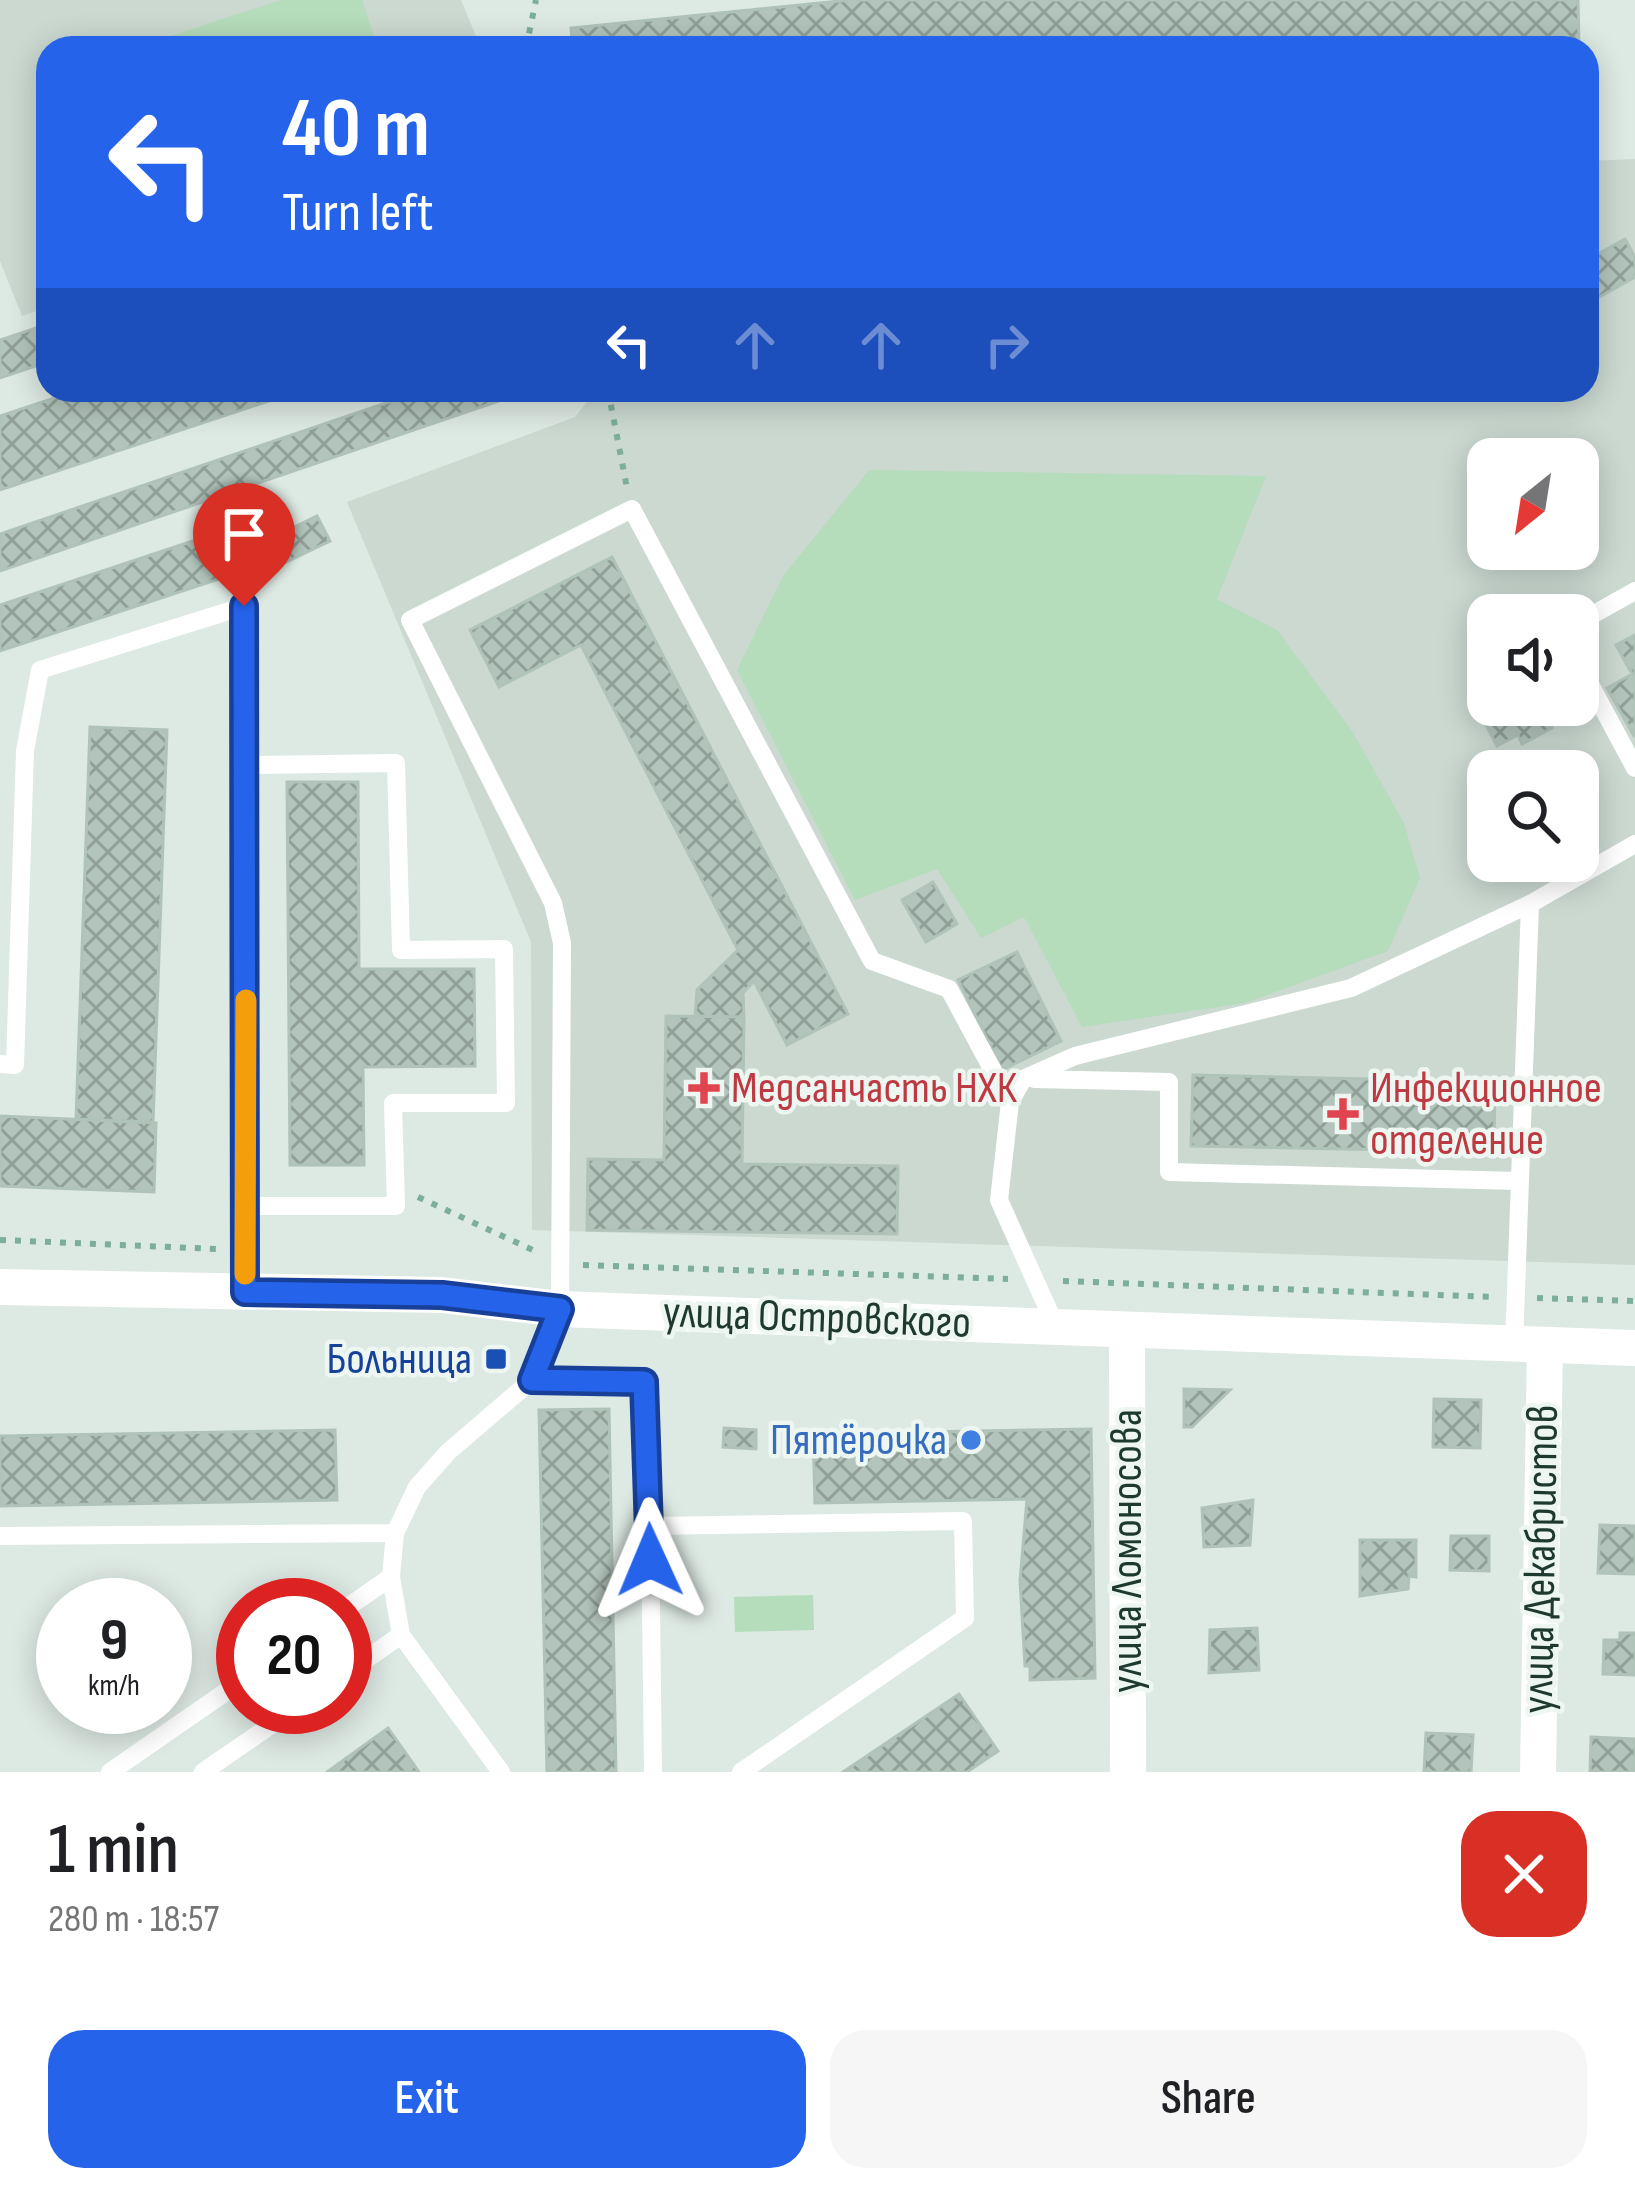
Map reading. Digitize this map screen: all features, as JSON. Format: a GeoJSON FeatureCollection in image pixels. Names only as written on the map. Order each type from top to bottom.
{"type":"FeatureCollection","features":[{"type":"Feature","properties":{"kind":"street","name":"улица Островского"},"geometry":{"type":"LineString","coordinates":[[0,1287],[442,1295],[560,1309],[1635,1348]]}},
{"type":"Feature","properties":{"kind":"street","name":"улица Ломоносова"},"geometry":{"type":"LineString","coordinates":[[1127,1330],[1128,1772]]}},
{"type":"Feature","properties":{"kind":"street","name":"улица Декабристов"},"geometry":{"type":"LineString","coordinates":[[1530,1345],[1538,1772]]}},
{"type":"Feature","properties":{"kind":"lane"},"geometry":{"type":"LineString","coordinates":[[501,1772],[401,1635],[391,1577],[394,1533],[417,1487],[448,1452],[532,1380],[560,1309],[562,943],[554,903],[410,620],[632,509],[872,961],[950,989],[1010,1102]]}},
{"type":"Feature","properties":{"kind":"lane"},"geometry":{"type":"LineString","coordinates":[[1599,611],[1635,591]]}},
{"type":"Feature","properties":{"kind":"lane"},"geometry":{"type":"LineString","coordinates":[[0,1064],[15,1065],[25,751],[40,670],[244,606],[245,1292]]}},
{"type":"Feature","properties":{"kind":"lane"},"geometry":{"type":"LineString","coordinates":[[1599,701],[1635,768]]}},
{"type":"Feature","properties":{"kind":"lane"},"geometry":{"type":"LineString","coordinates":[[0,750],[25,751]]}},
{"type":"Feature","properties":{"kind":"lane"},"geometry":{"type":"LineString","coordinates":[[245,765],[396,763],[401,950],[504,949],[506,1103],[393,1103],[396,1206],[247,1206]]}},
{"type":"Feature","properties":{"kind":"lane"},"geometry":{"type":"LineString","coordinates":[[1056,1327],[999,1200],[1010,1102],[1023,1079],[1075,1056],[1351,988],[1530,904],[1635,844]]}},
{"type":"Feature","properties":{"kind":"lane"},"geometry":{"type":"LineString","coordinates":[[1530,904],[1518,1181],[1530,1345]]}},
{"type":"Feature","properties":{"kind":"lane"},"geometry":{"type":"LineString","coordinates":[[1023,1079],[1169,1082],[1169,1172],[1518,1181]]}},
{"type":"Feature","properties":{"kind":"lane"},"geometry":{"type":"LineString","coordinates":[[532,1380],[644,1382],[653,1772]]}},
{"type":"Feature","properties":{"kind":"lane"},"geometry":{"type":"LineString","coordinates":[[650,1526],[963,1521],[965,1618],[741,1772]]}},
{"type":"Feature","properties":{"kind":"lane"},"geometry":{"type":"LineString","coordinates":[[0,1536],[394,1533]]}},
{"type":"Feature","properties":{"kind":"lane"},"geometry":{"type":"LineString","coordinates":[[372,1590],[391,1577]]}},
{"type":"Feature","properties":{"kind":"lane"},"geometry":{"type":"LineString","coordinates":[[372,1655],[401,1635]]}},
{"type":"Feature","properties":{"kind":"lane"},"geometry":{"type":"LineString","coordinates":[[110,1772],[216,1699]]}},
{"type":"Feature","properties":{"kind":"lane"},"geometry":{"type":"LineString","coordinates":[[203,1772],[258,1734]]}},
{"type":"Feature","properties":{"kind":"path"},"geometry":{"type":"LineString","coordinates":[[528,36],[536,0]]}},
{"type":"Feature","properties":{"kind":"path"},"geometry":{"type":"LineString","coordinates":[[610,402],[632,509]]}},
{"type":"Feature","properties":{"kind":"path"},"geometry":{"type":"LineString","coordinates":[[0,1240],[246,1250]]}},
{"type":"Feature","properties":{"kind":"shaded area"},"geometry":{"type":"Polygon","coordinates":[[[0,0],[461,0],[476,36],[36,36],[36,311],[22,316],[0,261],[0,0]]]}},
{"type":"Feature","properties":{"kind":"shaded area"},"geometry":{"type":"Polygon","coordinates":[[[1635,159],[1635,1265],[532,1230],[531,942],[347,502],[575,417],[587,402],[1599,402],[1599,160],[1635,159]]]}},
{"type":"Feature","properties":{"kind":"green space"},"geometry":{"type":"Polygon","coordinates":[[[281,0],[362,0],[374,36],[170,36],[281,0]]]}},
{"type":"Feature","properties":{"kind":"green space"},"geometry":{"type":"Polygon","coordinates":[[[869,470],[1266,476],[1217,599],[1277,630],[1352,731],[1404,823],[1420,878],[1388,951],[1245,1003],[1082,1027],[1024,917],[981,938],[937,869],[855,900],[737,670],[783,576],[869,470]]]}},
{"type":"Feature","properties":{"kind":"green space"},"geometry":{"type":"Polygon","coordinates":[[[813,1595],[814,1630],[735,1632],[734,1597],[813,1595]]]}},
{"type":"Feature","properties":{"kind":"building"},"geometry":{"type":"Polygon","coordinates":[[[850,0],[1578,0],[1579,36],[572,36],[571,28],[850,0]]]}},
{"type":"Feature","properties":{"kind":"building"},"geometry":{"type":"Polygon","coordinates":[[[1625,239],[1635,257],[1635,277],[1599,297],[1599,253],[1625,239]]]}},
{"type":"Feature","properties":{"kind":"building"},"geometry":{"type":"Polygon","coordinates":[[[36,328],[36,366],[0,378],[0,340],[36,328]]]}},
{"type":"Feature","properties":{"kind":"building"},"geometry":{"type":"Polygon","coordinates":[[[42,402],[266,402],[0,490],[0,416],[42,402]]]}},
{"type":"Feature","properties":{"kind":"building"},"geometry":{"type":"Polygon","coordinates":[[[389,402],[496,402],[0,571],[0,534],[389,402]]]}},
{"type":"Feature","properties":{"kind":"building"},"geometry":{"type":"Polygon","coordinates":[[[317,516],[330,541],[280,565],[268,540],[317,516]]]}},
{"type":"Feature","properties":{"kind":"building"},"geometry":{"type":"Polygon","coordinates":[[[223,531],[237,573],[0,651],[0,605],[223,531]]]}},
{"type":"Feature","properties":{"kind":"building"},"geometry":{"type":"Polygon","coordinates":[[[612,557],[848,1014],[787,1045],[754,981],[743,993],[744,1017],[695,1016],[697,990],[738,950],[581,645],[499,687],[470,630],[612,557]]]}},
{"type":"Feature","properties":{"kind":"building"},"geometry":{"type":"Polygon","coordinates":[[[1635,635],[1634,736],[1607,688],[1632,674],[1616,645],[1635,635]]]}},
{"type":"Feature","properties":{"kind":"building"},"geometry":{"type":"Polygon","coordinates":[[[1486,726],[1552,728],[1522,744],[1518,735],[1497,746],[1486,726]]]}},
{"type":"Feature","properties":{"kind":"building"},"geometry":{"type":"Polygon","coordinates":[[[90,727],[167,730],[153,1122],[76,1119],[90,727]]]}},
{"type":"Feature","properties":{"kind":"building"},"geometry":{"type":"Polygon","coordinates":[[[287,782],[358,782],[359,969],[474,969],[475,1066],[363,1067],[364,1165],[290,1165],[287,782]]]}},
{"type":"Feature","properties":{"kind":"building"},"geometry":{"type":"Polygon","coordinates":[[[933,882],[957,924],[926,942],[902,900],[933,882]]]}},
{"type":"Feature","properties":{"kind":"building"},"geometry":{"type":"Polygon","coordinates":[[[1017,952],[1061,1041],[1002,1070],[958,980],[1017,952]]]}},
{"type":"Feature","properties":{"kind":"building","name":"Медсанчасть НХК"},"geometry":{"type":"Polygon","coordinates":[[[666,1016],[744,1017],[742,1164],[898,1166],[897,1234],[587,1230],[588,1159],[664,1160],[666,1016]]]}},
{"type":"Feature","properties":{"kind":"building","name":"Инфекционное отделение"},"geometry":{"type":"Polygon","coordinates":[[[1193,1075],[1495,1082],[1494,1152],[1191,1146],[1193,1075]]]}},
{"type":"Feature","properties":{"kind":"building"},"geometry":{"type":"Polygon","coordinates":[[[0,1116],[156,1123],[154,1192],[0,1186],[0,1116]]]}},
{"type":"Feature","properties":{"kind":"building"},"geometry":{"type":"Polygon","coordinates":[[[1184,1389],[1230,1390],[1192,1427],[1184,1427],[1184,1389]]]}},
{"type":"Feature","properties":{"kind":"building"},"geometry":{"type":"Polygon","coordinates":[[[1434,1399],[1481,1400],[1480,1448],[1433,1447],[1434,1399]]]}},
{"type":"Feature","properties":{"kind":"building"},"geometry":{"type":"Polygon","coordinates":[[[609,1409],[616,1772],[547,1772],[539,1410],[609,1409]]]}},
{"type":"Feature","properties":{"kind":"building"},"geometry":{"type":"Polygon","coordinates":[[[724,1428],[756,1430],[756,1449],[723,1447],[724,1428]]]}},
{"type":"Feature","properties":{"kind":"building"},"geometry":{"type":"Polygon","coordinates":[[[1091,1429],[1095,1678],[1030,1680],[1020,1581],[1027,1499],[815,1503],[813,1434],[1091,1429]]]}},
{"type":"Feature","properties":{"kind":"building"},"geometry":{"type":"Polygon","coordinates":[[[335,1430],[337,1500],[0,1506],[0,1436],[335,1430]]]}},
{"type":"Feature","properties":{"kind":"building"},"geometry":{"type":"Polygon","coordinates":[[[1253,1500],[1250,1545],[1204,1547],[1202,1508],[1253,1500]]]}},
{"type":"Feature","properties":{"kind":"building"},"geometry":{"type":"Polygon","coordinates":[[[1600,1525],[1635,1526],[1635,1574],[1598,1573],[1600,1525]]]}},
{"type":"Feature","properties":{"kind":"building"},"geometry":{"type":"Polygon","coordinates":[[[1451,1536],[1489,1536],[1489,1571],[1450,1570],[1451,1536]]]}},
{"type":"Feature","properties":{"kind":"building"},"geometry":{"type":"Polygon","coordinates":[[[1360,1540],[1416,1540],[1416,1577],[1409,1576],[1408,1589],[1360,1596],[1360,1540]]]}},
{"type":"Feature","properties":{"kind":"building"},"geometry":{"type":"Polygon","coordinates":[[[1257,1628],[1259,1670],[1209,1673],[1210,1630],[1257,1628]]]}},
{"type":"Feature","properties":{"kind":"building"},"geometry":{"type":"Polygon","coordinates":[[[1620,1633],[1635,1633],[1635,1675],[1603,1674],[1604,1640],[1620,1640],[1620,1633]]]}},
{"type":"Feature","properties":{"kind":"building"},"geometry":{"type":"Polygon","coordinates":[[[959,1694],[998,1751],[967,1772],[843,1772],[959,1694]]]}},
{"type":"Feature","properties":{"kind":"building"},"geometry":{"type":"Polygon","coordinates":[[[388,1728],[419,1772],[327,1772],[388,1728]]]}},
{"type":"Feature","properties":{"kind":"building"},"geometry":{"type":"Polygon","coordinates":[[[1426,1733],[1473,1735],[1471,1772],[1424,1772],[1426,1733]]]}},
{"type":"Feature","properties":{"kind":"building"},"geometry":{"type":"Polygon","coordinates":[[[1591,1737],[1635,1739],[1635,1772],[1590,1772],[1591,1737]]]}},
{"type":"Feature","properties":{"kind":"slow traffic"},"geometry":{"type":"LineString","coordinates":[[245,1274],[246,1000]]}},
{"type":"Feature","properties":{"kind":"place","name":"Медсанчасть НХК"},"geometry":{"type":"Point","coordinates":[704,1088]}},
{"type":"Feature","properties":{"kind":"place","name":"Инфекционное отделение"},"geometry":{"type":"Point","coordinates":[1343,1114]}},
{"type":"Feature","properties":{"kind":"place","name":"Больница"},"geometry":{"type":"Point","coordinates":[496,1359]}},
{"type":"Feature","properties":{"kind":"place","name":"Пятёрочка"},"geometry":{"type":"Point","coordinates":[971,1440]}},
{"type":"Feature","properties":{"kind":"route"},"geometry":{"type":"LineString","coordinates":[[244,606],[245,1292],[442,1295],[560,1309],[532,1380],[644,1382],[650,1560]]}}]}
